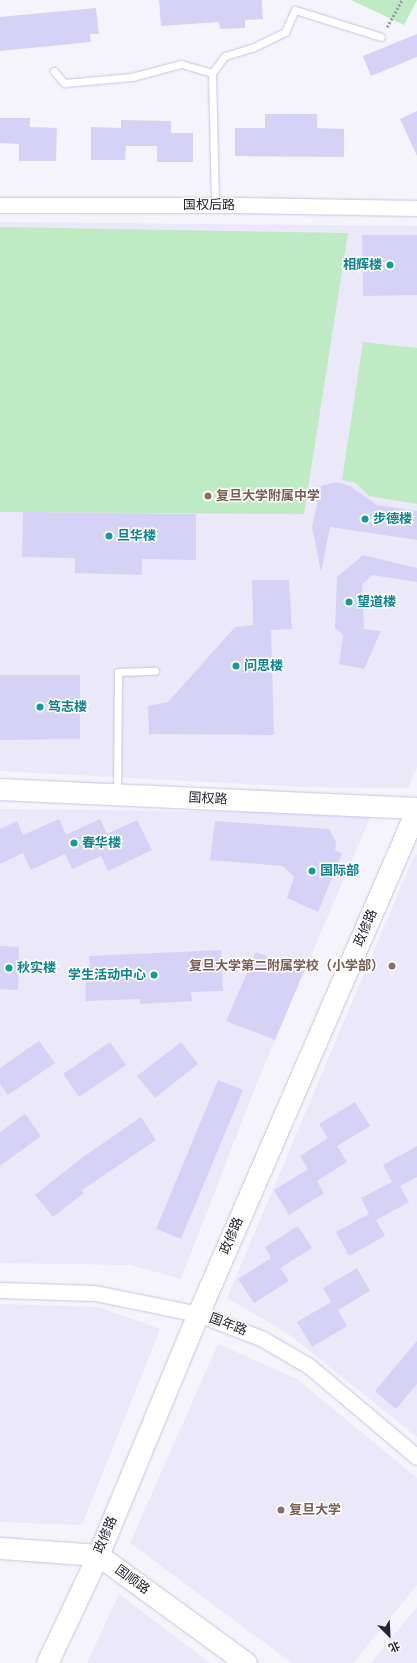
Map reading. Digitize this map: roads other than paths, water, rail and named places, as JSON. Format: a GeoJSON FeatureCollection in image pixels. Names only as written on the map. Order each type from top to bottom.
{"type":"FeatureCollection","features":[{"type":"Feature","properties":{"kind":"street","name":"国权后路"},"geometry":{"type":"LineString","coordinates":[[0,205],[215,205],[417,208]]}},
{"type":"Feature","properties":{"kind":"street","name":"国权路"},"geometry":{"type":"LineString","coordinates":[[0,789],[417,809]]}},
{"type":"Feature","properties":{"kind":"street","name":"政修路"},"geometry":{"type":"LineString","coordinates":[[47,1663],[98,1555],[198,1314],[417,809]]}},
{"type":"Feature","properties":{"kind":"street","name":"国年路"},"geometry":{"type":"LineString","coordinates":[[0,1290],[95,1293],[198,1314],[261,1338],[309,1366],[417,1457]]}},
{"type":"Feature","properties":{"kind":"street"},"geometry":{"type":"LineString","coordinates":[[0,1548],[98,1555]]}},
{"type":"Feature","properties":{"kind":"street","name":"国顺路"},"geometry":{"type":"LineString","coordinates":[[98,1555],[246,1663]]}},
{"type":"Feature","properties":{"kind":"lane"},"geometry":{"type":"LineString","coordinates":[[215,205],[212,73],[225,56],[252,48],[285,32],[295,10],[381,37]]}},
{"type":"Feature","properties":{"kind":"lane"},"geometry":{"type":"LineString","coordinates":[[54,70],[64,83],[132,77],[181,64],[212,73]]}},
{"type":"Feature","properties":{"kind":"lane"},"geometry":{"type":"LineString","coordinates":[[117,795],[118,672],[155,671]]}},
{"type":"Feature","properties":{"kind":"place","name":"相辉楼"},"geometry":{"type":"Point","coordinates":[390,265]}},
{"type":"Feature","properties":{"kind":"place","name":"复旦大学附属中学"},"geometry":{"type":"Point","coordinates":[208,496]}},
{"type":"Feature","properties":{"kind":"place","name":"步德楼"},"geometry":{"type":"Point","coordinates":[365,519]}},
{"type":"Feature","properties":{"kind":"place","name":"旦华楼"},"geometry":{"type":"Point","coordinates":[109,536]}},
{"type":"Feature","properties":{"kind":"place","name":"望道楼"},"geometry":{"type":"Point","coordinates":[349,602]}},
{"type":"Feature","properties":{"kind":"place","name":"问思楼"},"geometry":{"type":"Point","coordinates":[236,666]}},
{"type":"Feature","properties":{"kind":"place","name":"笃志楼"},"geometry":{"type":"Point","coordinates":[40,707]}},
{"type":"Feature","properties":{"kind":"place","name":"春华楼"},"geometry":{"type":"Point","coordinates":[74,843]}},
{"type":"Feature","properties":{"kind":"place","name":"国际部"},"geometry":{"type":"Point","coordinates":[312,871]}},
{"type":"Feature","properties":{"kind":"place","name":"复旦大学第二附属学校（小学部）"},"geometry":{"type":"Point","coordinates":[392,966]}},
{"type":"Feature","properties":{"kind":"place","name":"秋实楼"},"geometry":{"type":"Point","coordinates":[9,968]}},
{"type":"Feature","properties":{"kind":"place","name":"学生活动中心"},"geometry":{"type":"Point","coordinates":[154,975]}},
{"type":"Feature","properties":{"kind":"place","name":"复旦大学"},"geometry":{"type":"Point","coordinates":[281,1510]}}]}
